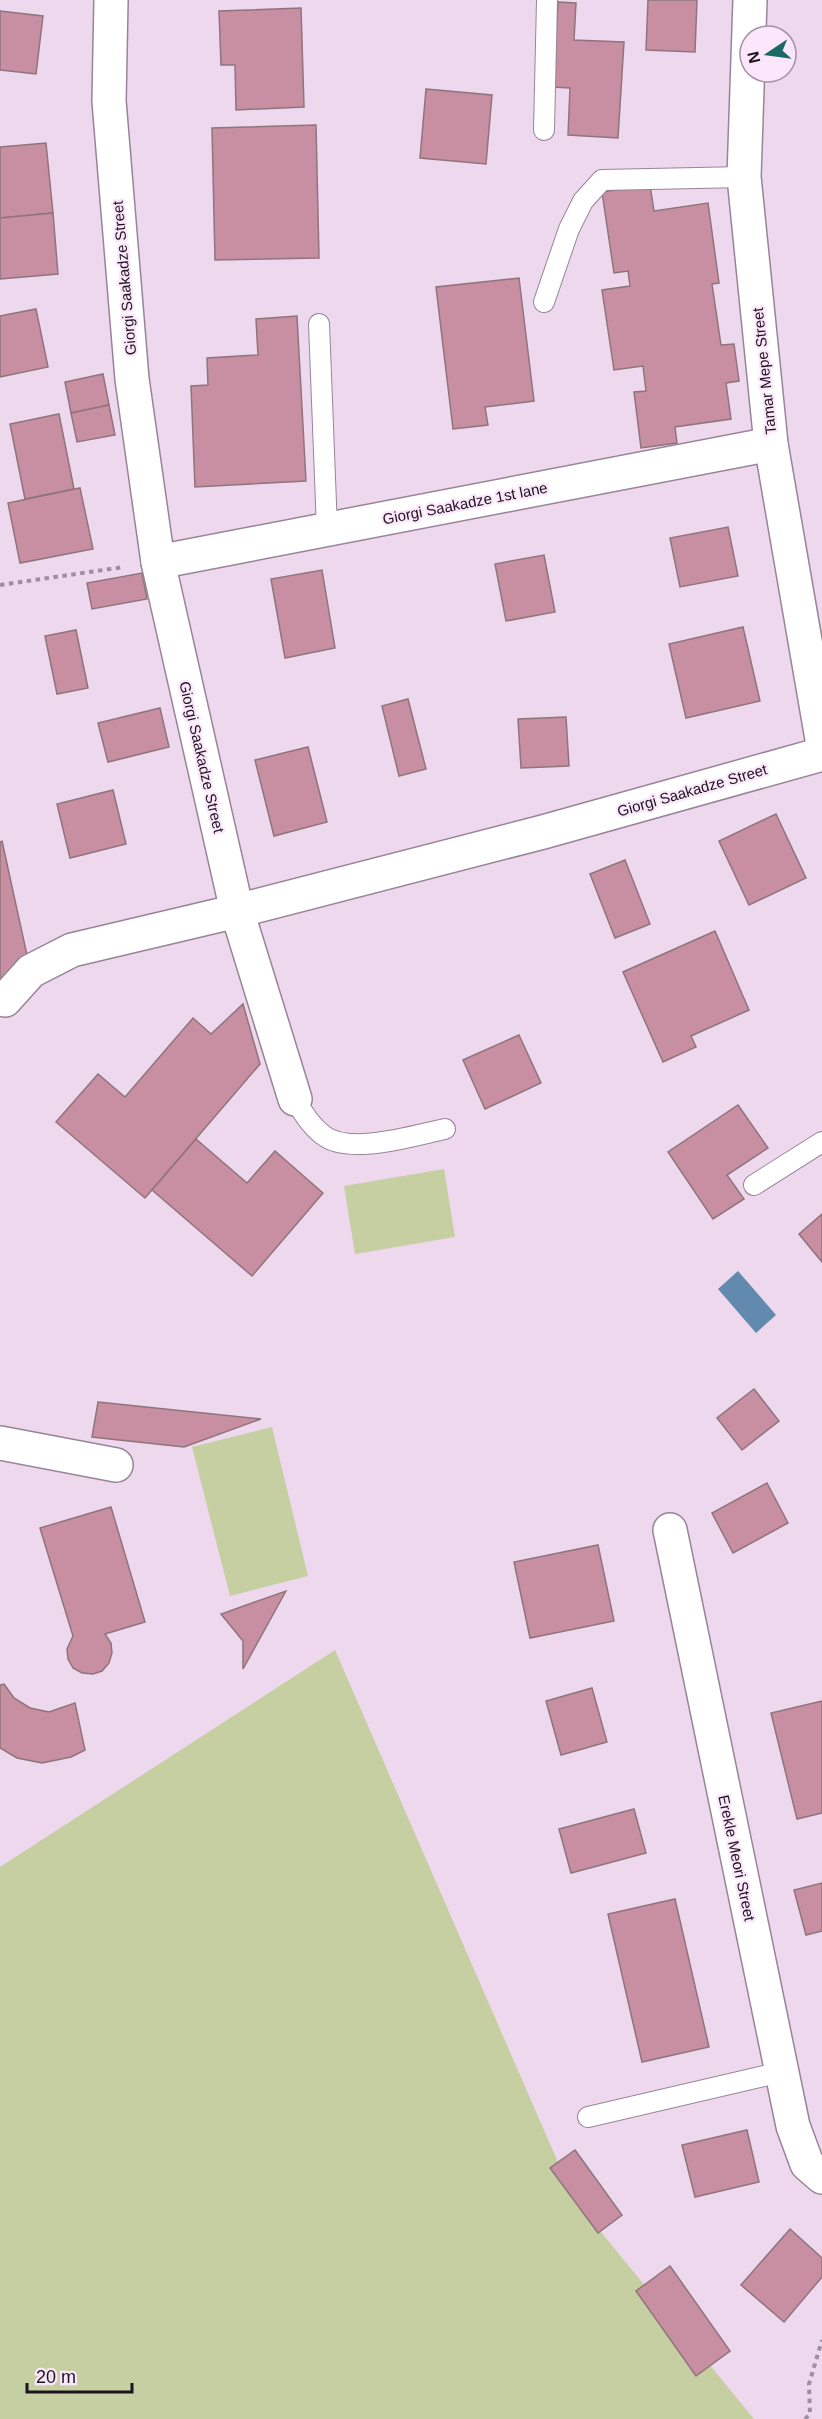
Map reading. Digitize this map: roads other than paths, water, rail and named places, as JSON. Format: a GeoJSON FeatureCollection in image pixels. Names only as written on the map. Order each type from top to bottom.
{"type":"FeatureCollection","features":[{"type":"Feature","properties":{"kind":"street","name":"Giorgi Saakadze Street"},"geometry":{"type":"LineString","coordinates":[[111,0],[109,101],[131,367],[158,562],[237,912],[543,832],[822,754]]}},
{"type":"Feature","properties":{"kind":"street","name":"Tamar Mepe Street"},"geometry":{"type":"LineString","coordinates":[[750,0],[744,177],[771,444],[810,599],[822,739]]}},
{"type":"Feature","properties":{"kind":"street","name":"Giorgi Saakadze 1st lane"},"geometry":{"type":"LineString","coordinates":[[158,562],[771,444]]}},
{"type":"Feature","properties":{"kind":"street"},"geometry":{"type":"LineString","coordinates":[[5,1000],[31,971],[72,950],[237,912],[295,1099]]}},
{"type":"Feature","properties":{"kind":"street"},"geometry":{"type":"LineString","coordinates":[[0,1443],[116,1465]]}},
{"type":"Feature","properties":{"kind":"street","name":"Erekle Meori Street"},"geometry":{"type":"LineString","coordinates":[[670,1530],[792,2126],[807,2164],[822,2177]]}},
{"type":"Feature","properties":{"kind":"lane"},"geometry":{"type":"LineString","coordinates":[[544,130],[547,0]]}},
{"type":"Feature","properties":{"kind":"lane"},"geometry":{"type":"LineString","coordinates":[[544,302],[569,229],[583,201],[602,180],[744,177]]}},
{"type":"Feature","properties":{"kind":"lane"},"geometry":{"type":"LineString","coordinates":[[319,324],[327,530]]}},
{"type":"Feature","properties":{"kind":"lane"},"geometry":{"type":"LineString","coordinates":[[295,1099],[304,1115],[324,1136],[346,1144],[378,1142],[445,1130]]}},
{"type":"Feature","properties":{"kind":"lane"},"geometry":{"type":"LineString","coordinates":[[754,1185],[822,1142]]}},
{"type":"Feature","properties":{"kind":"lane"},"geometry":{"type":"LineString","coordinates":[[588,2117],[781,2072]]}},
{"type":"Feature","properties":{"kind":"water"},"geometry":{"type":"Polygon","coordinates":[[[738,1271],[776,1315],[756,1333],[718,1289],[738,1271]]]}}]}
